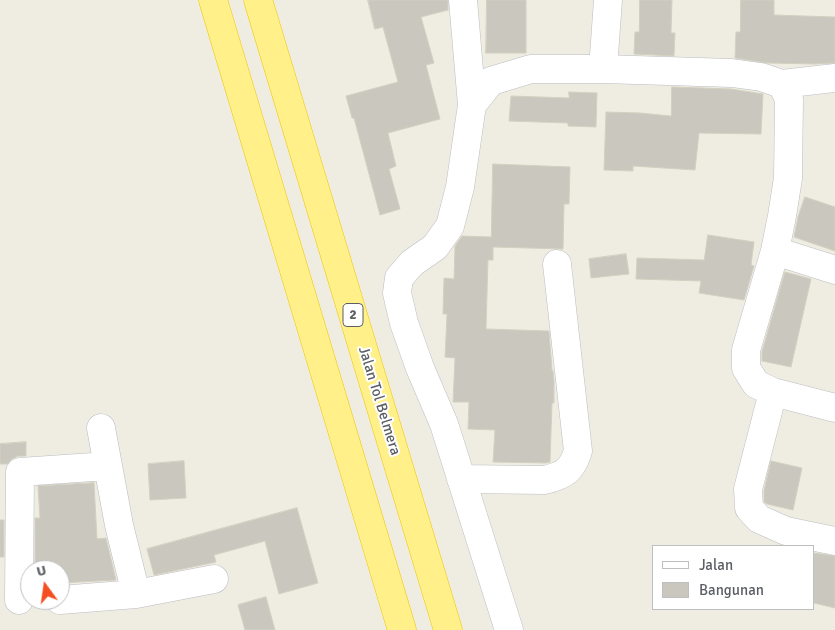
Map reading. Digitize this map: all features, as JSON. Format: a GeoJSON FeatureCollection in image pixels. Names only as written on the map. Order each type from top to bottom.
{"type":"FeatureCollection","features":[{"type":"Feature","properties":{"kind":"highway"},"geometry":{"type":"LineString","coordinates":[[213,0],[402,630]]}},
{"type":"Feature","properties":{"kind":"highway","name":"Jalan Tol Belmera"},"geometry":{"type":"LineString","coordinates":[[258,0],[448,630]]}},
{"type":"Feature","properties":{"kind":"street"},"geometry":{"type":"LineString","coordinates":[[463,0],[472,105],[460,187],[450,226],[435,247],[412,263],[399,278],[397,293],[404,323],[420,368],[444,424],[509,630]]}},
{"type":"Feature","properties":{"kind":"street"},"geometry":{"type":"LineString","coordinates":[[602,68],[608,0]]}},
{"type":"Feature","properties":{"kind":"street"},"geometry":{"type":"LineString","coordinates":[[472,105],[491,81],[531,69],[602,68],[732,73],[761,77],[782,84],[835,78]]}},
{"type":"Feature","properties":{"kind":"street"},"geometry":{"type":"LineString","coordinates":[[782,84],[789,99],[788,169],[775,251],[746,350],[746,368],[756,384],[773,392],[835,408]]}},
{"type":"Feature","properties":{"kind":"street"},"geometry":{"type":"LineString","coordinates":[[775,251],[835,270]]}},
{"type":"Feature","properties":{"kind":"street"},"geometry":{"type":"LineString","coordinates":[[461,478],[545,480],[559,476],[575,462],[578,451],[557,264]]}},
{"type":"Feature","properties":{"kind":"street"},"geometry":{"type":"LineString","coordinates":[[773,392],[748,489],[749,508],[760,519],[786,531],[835,541]]}},
{"type":"Feature","properties":{"kind":"street"},"geometry":{"type":"LineString","coordinates":[[101,428],[119,525],[136,594]]}},
{"type":"Feature","properties":{"kind":"street"},"geometry":{"type":"LineString","coordinates":[[16,600],[20,472],[108,466]]}},
{"type":"Feature","properties":{"kind":"street"},"geometry":{"type":"LineString","coordinates":[[70,599],[136,594],[214,579]]}},
{"type":"Feature","properties":{"kind":"building"},"geometry":{"type":"Polygon","coordinates":[[[368,0],[448,0],[448,10],[421,17],[434,63],[426,65],[440,119],[388,133],[396,166],[389,169],[400,209],[380,215],[354,118],[352,118],[346,96],[398,82],[383,27],[375,29],[368,0]]]}},
{"type":"Feature","properties":{"kind":"building"},"geometry":{"type":"Polygon","coordinates":[[[487,0],[526,0],[526,53],[486,53],[487,0]]]}},
{"type":"Feature","properties":{"kind":"building"},"geometry":{"type":"Polygon","coordinates":[[[640,0],[672,0],[671,33],[675,33],[674,56],[634,54],[635,32],[639,32],[640,0]]]}},
{"type":"Feature","properties":{"kind":"building"},"geometry":{"type":"Polygon","coordinates":[[[741,0],[774,0],[774,15],[835,17],[835,63],[768,63],[735,58],[736,32],[740,32],[741,0]]]}},
{"type":"Feature","properties":{"kind":"building"},"geometry":{"type":"Polygon","coordinates":[[[672,87],[731,89],[763,94],[761,134],[699,133],[695,170],[633,166],[633,171],[604,170],[606,112],[671,116],[672,87]]]}},
{"type":"Feature","properties":{"kind":"building"},"geometry":{"type":"Polygon","coordinates":[[[569,92],[597,93],[596,127],[568,126],[568,123],[509,121],[511,96],[569,98],[569,92]]]}},
{"type":"Feature","properties":{"kind":"building"},"geometry":{"type":"Polygon","coordinates":[[[493,164],[570,167],[569,204],[564,204],[563,249],[493,247],[493,260],[488,260],[486,329],[549,331],[554,381],[554,403],[552,403],[550,462],[546,463],[493,462],[495,430],[468,429],[469,402],[453,402],[455,358],[445,357],[447,314],[443,314],[444,278],[454,279],[455,246],[462,236],[491,237],[493,164]]]}},
{"type":"Feature","properties":{"kind":"building"},"geometry":{"type":"Polygon","coordinates":[[[805,197],[835,207],[835,251],[794,237],[805,197]]]}},
{"type":"Feature","properties":{"kind":"building"},"geometry":{"type":"Polygon","coordinates":[[[708,235],[754,242],[751,265],[754,266],[744,300],[699,293],[701,281],[636,279],[637,258],[704,260],[708,235]]]}},
{"type":"Feature","properties":{"kind":"building"},"geometry":{"type":"Polygon","coordinates":[[[626,254],[629,274],[591,278],[589,259],[626,254]]]}},
{"type":"Feature","properties":{"kind":"building"},"geometry":{"type":"Polygon","coordinates":[[[785,272],[811,279],[791,367],[762,361],[762,352],[785,272]]]}},
{"type":"Feature","properties":{"kind":"building"},"geometry":{"type":"Polygon","coordinates":[[[26,442],[26,456],[18,456],[7,464],[0,464],[0,444],[26,442]]]}},
{"type":"Feature","properties":{"kind":"building"},"geometry":{"type":"Polygon","coordinates":[[[184,461],[186,498],[150,500],[148,464],[184,461]]]}},
{"type":"Feature","properties":{"kind":"building"},"geometry":{"type":"Polygon","coordinates":[[[771,461],[802,468],[793,510],[764,502],[764,491],[771,461]]]}},
{"type":"Feature","properties":{"kind":"building"},"geometry":{"type":"Polygon","coordinates":[[[94,483],[97,539],[106,538],[116,580],[70,582],[70,560],[35,560],[35,518],[40,518],[38,486],[94,483]]]}},
{"type":"Feature","properties":{"kind":"building"},"geometry":{"type":"Polygon","coordinates":[[[297,508],[318,583],[279,594],[265,541],[214,555],[216,562],[154,575],[147,549],[297,508]]]}},
{"type":"Feature","properties":{"kind":"building"},"geometry":{"type":"Polygon","coordinates":[[[0,520],[4,520],[4,557],[0,557],[0,520]]]}},
{"type":"Feature","properties":{"kind":"building"},"geometry":{"type":"Polygon","coordinates":[[[815,553],[835,556],[835,608],[815,603],[815,553]]]}},
{"type":"Feature","properties":{"kind":"building"},"geometry":{"type":"Polygon","coordinates":[[[266,597],[275,630],[245,630],[238,605],[266,597]]]}}]}
